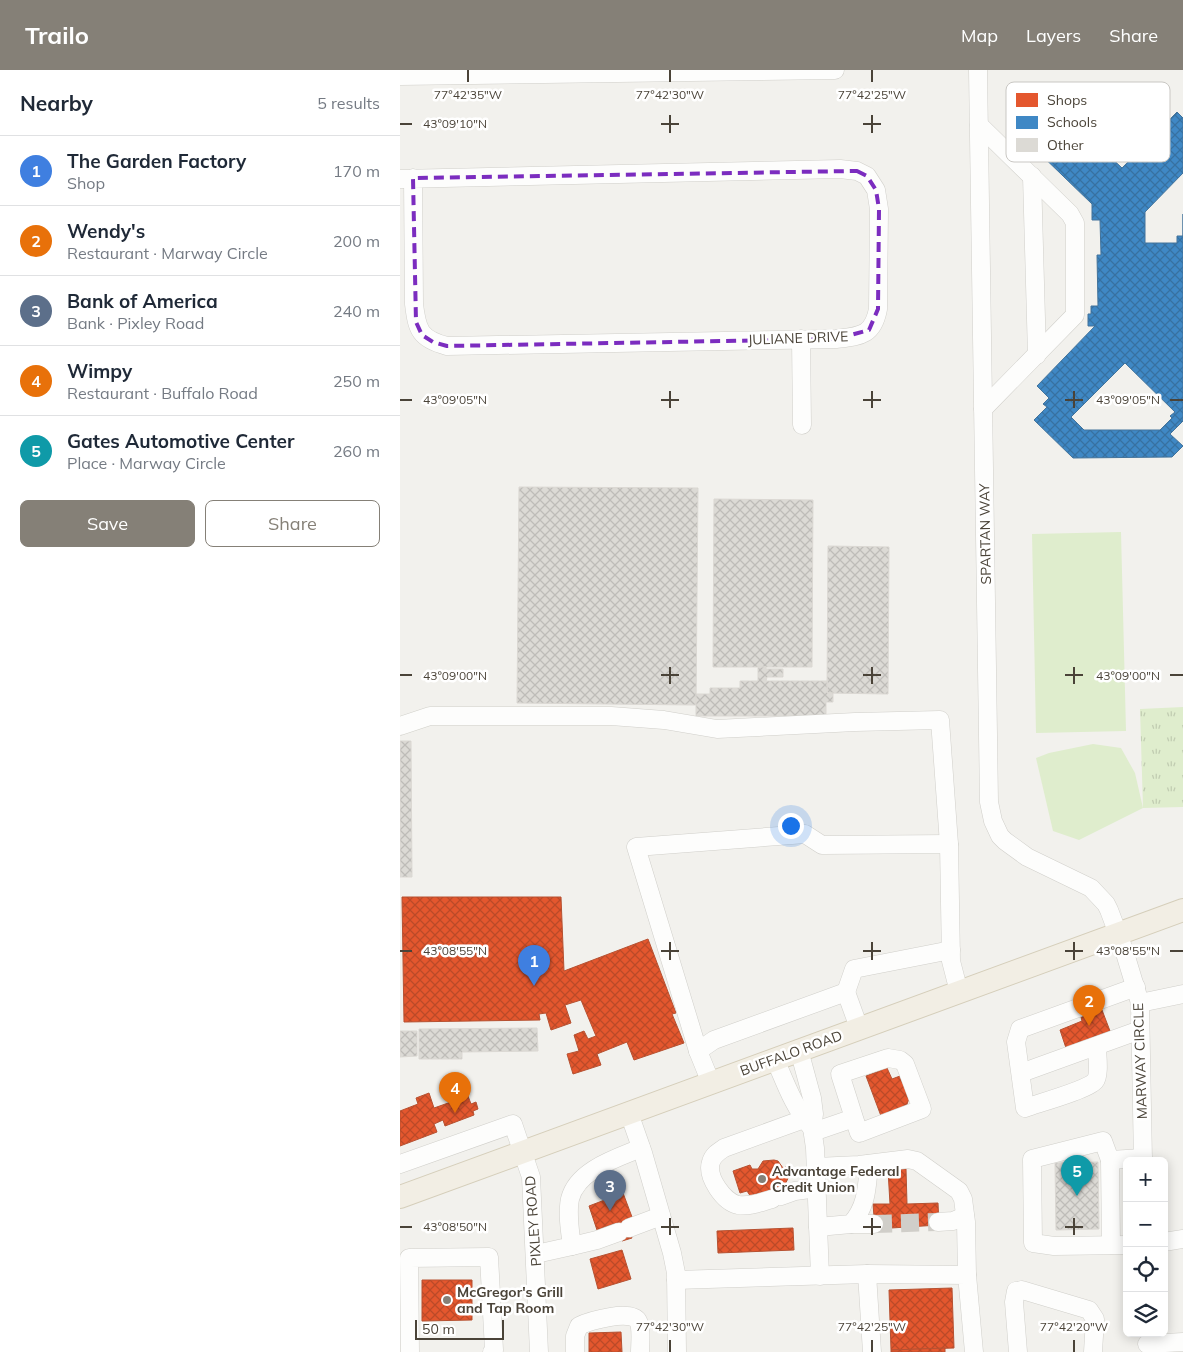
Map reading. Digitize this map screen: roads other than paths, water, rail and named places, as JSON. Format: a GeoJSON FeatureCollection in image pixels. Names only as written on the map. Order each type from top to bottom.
{"type":"FeatureCollection","features":[{"type":"Feature","properties":{"kind":"main road","name":"BUFFALO ROAD"},"geometry":{"type":"LineString","coordinates":[[400,1197],[1183,910]]}},
{"type":"Feature","properties":{"kind":"street"},"geometry":{"type":"LineString","coordinates":[[400,76],[550,72],[835,70]]}},
{"type":"Feature","properties":{"kind":"street","name":"SPARTAN WAY"},"geometry":{"type":"LineString","coordinates":[[978,70],[990,812],[1000,836],[1014,848],[1027,857],[1091,888],[1099,895],[1106,904],[1119,933]]}},
{"type":"Feature","properties":{"kind":"street"},"geometry":{"type":"LineString","coordinates":[[979,125],[1006,151]]}},
{"type":"Feature","properties":{"kind":"street"},"geometry":{"type":"LineString","coordinates":[[983,409],[1075,315],[1075,223],[1070,214],[1017,162]]}},
{"type":"Feature","properties":{"kind":"street","name":"JULIANE DRIVE"},"geometry":{"type":"LineString","coordinates":[[840,169],[857,171],[867,176],[876,190],[879,209],[878,309],[876,320],[869,330],[860,336],[836,339],[447,346],[433,342],[422,335],[416,322],[407,178],[840,169]]}},
{"type":"Feature","properties":{"kind":"street"},"geometry":{"type":"LineString","coordinates":[[1032,176],[1037,355]]}},
{"type":"Feature","properties":{"kind":"street"},"geometry":{"type":"LineString","coordinates":[[801,339],[802,425]]}},
{"type":"Feature","properties":{"kind":"street"},"geometry":{"type":"LineString","coordinates":[[400,726],[430,716],[611,716],[664,720],[717,729],[940,720],[949,844],[951,961],[959,992]]}},
{"type":"Feature","properties":{"kind":"street"},"geometry":{"type":"LineString","coordinates":[[711,1083],[698,1051],[636,848],[805,834],[822,845],[949,844]]}},
{"type":"Feature","properties":{"kind":"street","name":"MARWAY CIRCLE"},"geometry":{"type":"LineString","coordinates":[[1119,933],[1138,995],[1143,1157]]}},
{"type":"Feature","properties":{"kind":"street"},"geometry":{"type":"LineString","coordinates":[[859,1028],[846,992],[854,969],[951,950]]}},
{"type":"Feature","properties":{"kind":"street"},"geometry":{"type":"LineString","coordinates":[[698,1051],[714,1040],[846,992]]}},
{"type":"Feature","properties":{"kind":"street"},"geometry":{"type":"LineString","coordinates":[[1097,1046],[1098,1075],[1095,1081],[1076,1091],[1025,1108],[1016,1042],[1020,1029],[1138,995],[1183,994]]}},
{"type":"Feature","properties":{"kind":"street"},"geometry":{"type":"LineString","coordinates":[[1021,1073],[1140,1030]]}},
{"type":"Feature","properties":{"kind":"street"},"geometry":{"type":"LineString","coordinates":[[799,1050],[812,1098],[814,1114],[810,1126]]}},
{"type":"Feature","properties":{"kind":"street"},"geometry":{"type":"LineString","coordinates":[[817,1188],[776,1197],[749,1206],[737,1205],[726,1200],[718,1190],[710,1164],[714,1154],[727,1147],[810,1126],[857,1126],[922,1110],[905,1064],[900,1060],[888,1058],[840,1074],[857,1126]]}},
{"type":"Feature","properties":{"kind":"street"},"geometry":{"type":"LineString","coordinates":[[775,1060],[787,1088],[810,1126],[816,1167],[820,1276]]}},
{"type":"Feature","properties":{"kind":"street"},"geometry":{"type":"LineString","coordinates":[[629,1113],[642,1148],[672,1253],[676,1280],[677,1352]]}},
{"type":"Feature","properties":{"kind":"street","name":"PIXLEY ROAD"},"geometry":{"type":"LineString","coordinates":[[400,1164],[513,1124],[531,1177],[539,1352]]}},
{"type":"Feature","properties":{"kind":"street"},"geometry":{"type":"LineString","coordinates":[[1103,1141],[1110,1160],[1119,1245],[1054,1246],[1033,1243],[1032,1159],[1103,1141]]}},
{"type":"Feature","properties":{"kind":"street"},"geometry":{"type":"LineString","coordinates":[[572,1246],[569,1208],[574,1187],[579,1180],[590,1172],[642,1148]]}},
{"type":"Feature","properties":{"kind":"street"},"geometry":{"type":"LineString","coordinates":[[816,1167],[869,1164],[908,1159],[917,1161],[959,1191],[963,1199],[965,1216],[974,1352]]}},
{"type":"Feature","properties":{"kind":"street"},"geometry":{"type":"LineString","coordinates":[[1110,1160],[1123,1160]]}},
{"type":"Feature","properties":{"kind":"street"},"geometry":{"type":"LineString","coordinates":[[851,1224],[865,1202],[869,1164]]}},
{"type":"Feature","properties":{"kind":"street"},"geometry":{"type":"LineString","coordinates":[[536,1254],[597,1240],[661,1216]]}},
{"type":"Feature","properties":{"kind":"street"},"geometry":{"type":"LineString","coordinates":[[938,1222],[953,1221],[965,1216]]}},
{"type":"Feature","properties":{"kind":"street"},"geometry":{"type":"LineString","coordinates":[[818,1227],[874,1224]]}},
{"type":"Feature","properties":{"kind":"street"},"geometry":{"type":"LineString","coordinates":[[1168,1241],[1183,1239]]}},
{"type":"Feature","properties":{"kind":"street"},"geometry":{"type":"LineString","coordinates":[[410,1352],[409,1258],[480,1257],[489,1257],[491,1271],[494,1335],[494,1350],[492,1352]]}},
{"type":"Feature","properties":{"kind":"street"},"geometry":{"type":"LineString","coordinates":[[676,1280],[867,1274],[968,1275]]}},
{"type":"Feature","properties":{"kind":"street"},"geometry":{"type":"LineString","coordinates":[[867,1274],[872,1352]]}},
{"type":"Feature","properties":{"kind":"street"},"geometry":{"type":"LineString","coordinates":[[1018,1352],[1014,1302],[1016,1291],[1022,1290],[1089,1310],[1095,1319],[1093,1352]]}},
{"type":"Feature","properties":{"kind":"street"},"geometry":{"type":"LineString","coordinates":[[575,1352],[575,1336],[578,1326],[620,1315],[635,1317],[638,1322],[640,1352]]}},
{"type":"Feature","properties":{"kind":"street"},"geometry":{"type":"LineString","coordinates":[[1146,1343],[1183,1342]]}},
{"type":"Feature","properties":{"kind":"tunnel"},"geometry":{"type":"LineString","coordinates":[[874,1224],[938,1222]]}},
{"type":"Feature","properties":{"kind":"place","name":"The Garden Factory"},"geometry":{"type":"Point","coordinates":[534,986]}},
{"type":"Feature","properties":{"kind":"place","name":"Wendy's"},"geometry":{"type":"Point","coordinates":[1089,1026]}},
{"type":"Feature","properties":{"kind":"place","name":"Wimpy"},"geometry":{"type":"Point","coordinates":[455,1113]}},
{"type":"Feature","properties":{"kind":"place","name":"Advantage Federal Credit Union"},"geometry":{"type":"Point","coordinates":[762,1179]}},
{"type":"Feature","properties":{"kind":"place","name":"Gates Automotive Center"},"geometry":{"type":"Point","coordinates":[1077,1196]}},
{"type":"Feature","properties":{"kind":"place","name":"Bank of America"},"geometry":{"type":"Point","coordinates":[610,1211]}},
{"type":"Feature","properties":{"kind":"place","name":"McGregor's Grill and Tap Room"},"geometry":{"type":"Point","coordinates":[447,1300]}}]}
